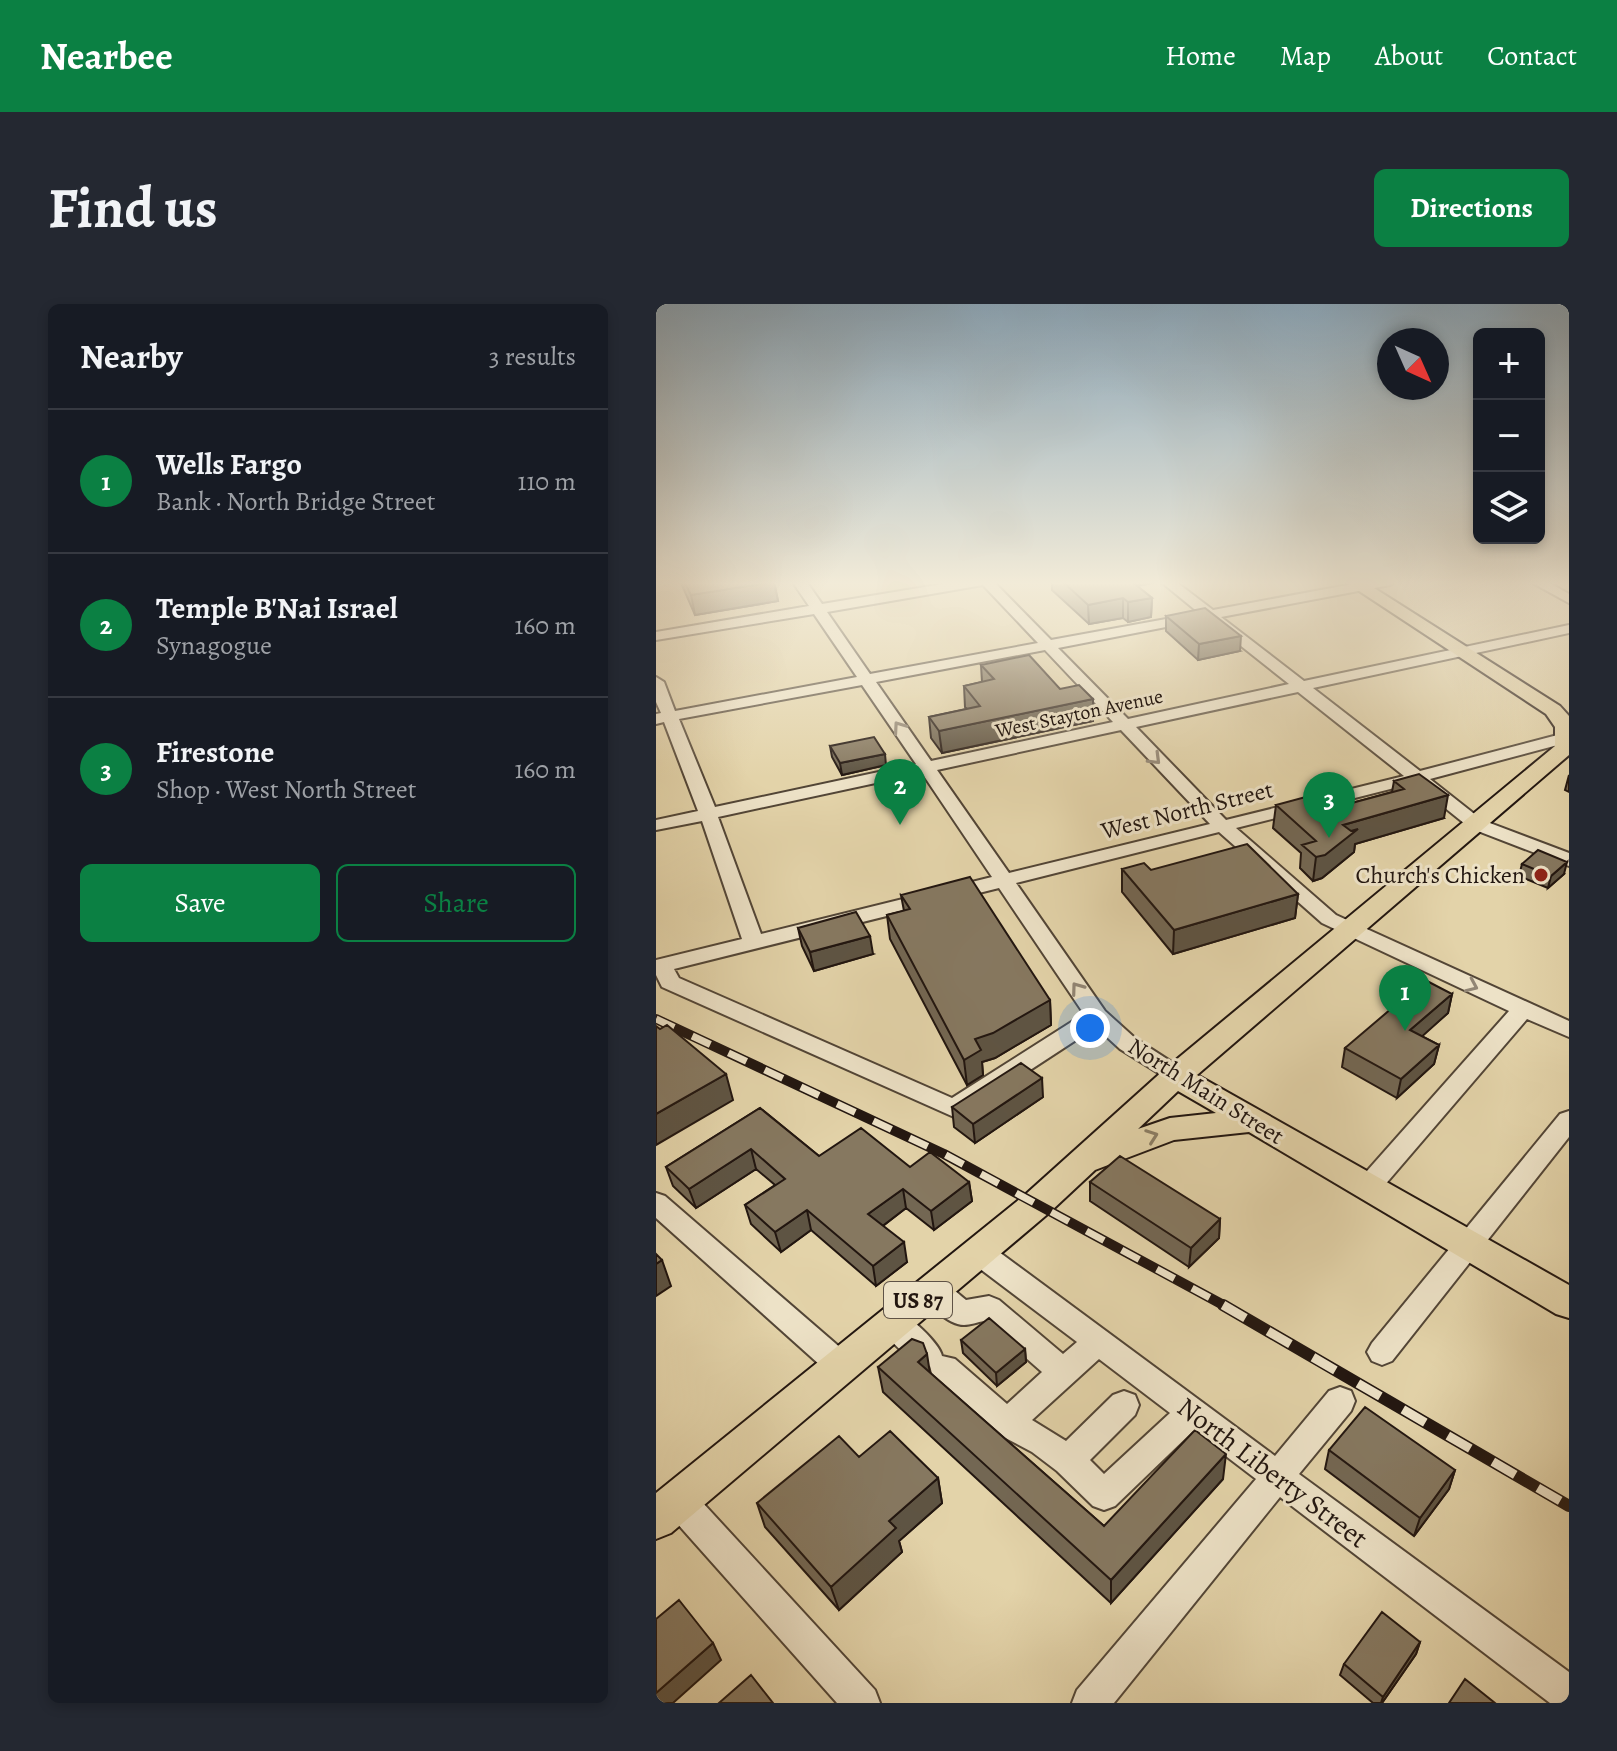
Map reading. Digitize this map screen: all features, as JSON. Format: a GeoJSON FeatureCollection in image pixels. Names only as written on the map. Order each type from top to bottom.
{"type":"FeatureCollection","features":[{"type":"Feature","properties":{"kind":"main road"},"geometry":{"type":"LineString","coordinates":[[1176,1076],[1565,748],[1569,737],[1564,721],[1553,710],[1453,646]]}},
{"type":"Feature","properties":{"kind":"main road","name":"North Main Street"},"geometry":{"type":"LineString","coordinates":[[1176,1076],[1569,1303]]}},
{"type":"Feature","properties":{"kind":"main road","name":"US 87"},"geometry":{"type":"LineString","coordinates":[[667,1510],[1038,1203],[1176,1076]]}},
{"type":"Feature","properties":{"kind":"main road"},"geometry":{"type":"LineString","coordinates":[[1079,1164],[1170,1129],[1250,1121]]}},
{"type":"Feature","properties":{"kind":"street","name":"North Main Street"},"geometry":{"type":"LineString","coordinates":[[844,646],[1097,1016],[1128,1044],[1176,1076]]}},
{"type":"Feature","properties":{"kind":"street"},"geometry":{"type":"LineString","coordinates":[[663,718],[1040,646]]}},
{"type":"Feature","properties":{"kind":"street"},"geometry":{"type":"LineString","coordinates":[[1048,646],[1222,826],[1329,919],[1569,1030]]}},
{"type":"Feature","properties":{"kind":"street"},"geometry":{"type":"LineString","coordinates":[[1251,646],[1476,824],[1569,860]]}},
{"type":"Feature","properties":{"kind":"street","name":"West Stayton Avenue"},"geometry":{"type":"LineString","coordinates":[[656,825],[1489,646]]}},
{"type":"Feature","properties":{"kind":"street"},"geometry":{"type":"LineString","coordinates":[[656,682],[663,718],[708,813],[754,943]]}},
{"type":"Feature","properties":{"kind":"street","name":"West North Street"},"geometry":{"type":"LineString","coordinates":[[659,966],[1569,737]]}},
{"type":"Feature","properties":{"kind":"street"},"geometry":{"type":"LineString","coordinates":[[659,966],[670,982],[954,1108],[1097,1016]]}},
{"type":"Feature","properties":{"kind":"street"},"geometry":{"type":"LineString","coordinates":[[1368,1187],[1523,1009]]}},
{"type":"Feature","properties":{"kind":"street"},"geometry":{"type":"LineString","coordinates":[[1382,1352],[1569,1120]]}},
{"type":"Feature","properties":{"kind":"street"},"geometry":{"type":"LineString","coordinates":[[656,1203],[840,1365]]}},
{"type":"Feature","properties":{"kind":"street","name":"North Liberty Street"},"geometry":{"type":"LineString","coordinates":[[977,1251],[1569,1695]]}},
{"type":"Feature","properties":{"kind":"street"},"geometry":{"type":"LineString","coordinates":[[931,1289],[962,1313],[989,1308],[1063,1372]]}},
{"type":"Feature","properties":{"kind":"street"},"geometry":{"type":"LineString","coordinates":[[892,1322],[1007,1423],[1043,1442],[1104,1495],[1192,1412]]}},
{"type":"Feature","properties":{"kind":"street"},"geometry":{"type":"LineString","coordinates":[[1007,1423],[1098,1341]]}},
{"type":"Feature","properties":{"kind":"street"},"geometry":{"type":"LineString","coordinates":[[1090,1703],[1340,1401]]}},
{"type":"Feature","properties":{"kind":"street"},"geometry":{"type":"LineString","coordinates":[[1068,1461],[1124,1405]]}},
{"type":"Feature","properties":{"kind":"street"},"geometry":{"type":"LineString","coordinates":[[667,1510],[862,1703]]}},
{"type":"Feature","properties":{"kind":"building"},"geometry":{"type":"Polygon","coordinates":[[[1029,655],[1060,689],[1079,685],[1093,699],[939,731],[929,717],[980,706],[964,686],[994,679],[981,665],[1029,655]]]}},
{"type":"Feature","properties":{"kind":"building"},"geometry":{"type":"Polygon","coordinates":[[[874,737],[885,754],[840,763],[830,746],[874,737]]]}},
{"type":"Feature","properties":{"kind":"building"},"geometry":{"type":"Polygon","coordinates":[[[1419,774],[1448,795],[1343,825],[1351,831],[1358,829],[1325,855],[1316,857],[1302,845],[1316,841],[1276,805],[1324,792],[1341,806],[1404,789],[1394,781],[1419,774]]]}},
{"type":"Feature","properties":{"kind":"building"},"geometry":{"type":"Polygon","coordinates":[[[1247,844],[1298,894],[1174,930],[1122,869],[1144,863],[1151,870],[1247,844]]]}},
{"type":"Feature","properties":{"kind":"building"},"geometry":{"type":"Polygon","coordinates":[[[1538,850],[1567,862],[1551,876],[1522,864],[1538,850]]]}},
{"type":"Feature","properties":{"kind":"building"},"geometry":{"type":"Polygon","coordinates":[[[970,877],[1050,1000],[993,1033],[975,1039],[981,1050],[964,1060],[887,915],[910,909],[901,895],[970,877]]]}},
{"type":"Feature","properties":{"kind":"building"},"geometry":{"type":"Polygon","coordinates":[[[856,912],[870,936],[810,952],[798,928],[856,912]]]}},
{"type":"Feature","properties":{"kind":"building"},"geometry":{"type":"Polygon","coordinates":[[[1425,980],[1452,994],[1410,1030],[1439,1045],[1401,1079],[1345,1048],[1425,980]]]}},
{"type":"Feature","properties":{"kind":"building"},"geometry":{"type":"Polygon","coordinates":[[[667,1025],[726,1074],[656,1114],[656,1026],[660,1029],[667,1025]]]}},
{"type":"Feature","properties":{"kind":"building"},"geometry":{"type":"Polygon","coordinates":[[[1021,1063],[1042,1078],[973,1124],[952,1107],[1021,1063]]]}},
{"type":"Feature","properties":{"kind":"building"},"geometry":{"type":"Polygon","coordinates":[[[760,1108],[819,1156],[861,1128],[910,1167],[930,1152],[969,1182],[931,1211],[903,1189],[868,1214],[904,1242],[873,1266],[807,1210],[775,1232],[745,1205],[785,1179],[751,1149],[689,1189],[666,1167],[760,1108]]]}},
{"type":"Feature","properties":{"kind":"building"},"geometry":{"type":"Polygon","coordinates":[[[1120,1156],[1220,1219],[1191,1248],[1090,1182],[1120,1156]]]}},
{"type":"Feature","properties":{"kind":"building"},"geometry":{"type":"Polygon","coordinates":[[[989,1318],[1025,1349],[996,1373],[961,1340],[989,1318]]]}},
{"type":"Feature","properties":{"kind":"building"},"geometry":{"type":"Polygon","coordinates":[[[912,1339],[923,1343],[927,1354],[918,1362],[1104,1526],[1195,1430],[1226,1454],[1111,1580],[878,1367],[912,1339]]]}},
{"type":"Feature","properties":{"kind":"building"},"geometry":{"type":"Polygon","coordinates":[[[1365,1407],[1455,1470],[1420,1518],[1329,1450],[1365,1407]]]}},
{"type":"Feature","properties":{"kind":"building"},"geometry":{"type":"Polygon","coordinates":[[[890,1431],[938,1478],[889,1521],[896,1528],[831,1587],[757,1503],[839,1436],[859,1457],[890,1431]]]}},
{"type":"Feature","properties":{"kind":"building"},"geometry":{"type":"Polygon","coordinates":[[[679,1600],[713,1643],[656,1693],[656,1619],[679,1600]]]}},
{"type":"Feature","properties":{"kind":"building"},"geometry":{"type":"Polygon","coordinates":[[[1382,1612],[1420,1642],[1383,1697],[1344,1664],[1382,1612]]]}},
{"type":"Feature","properties":{"kind":"building"},"geometry":{"type":"Polygon","coordinates":[[[751,1675],[773,1703],[719,1703],[751,1675]]]}},
{"type":"Feature","properties":{"kind":"building"},"geometry":{"type":"Polygon","coordinates":[[[1465,1679],[1495,1703],[1449,1703],[1465,1679]]]}},
{"type":"Feature","properties":{"kind":"railway"},"geometry":{"type":"LineString","coordinates":[[656,1019],[944,1154],[1227,1307]]}},
{"type":"Feature","properties":{"kind":"railway"},"geometry":{"type":"LineString","coordinates":[[1223,1305],[1569,1506]]}},
{"type":"Feature","properties":{"kind":"place","name":"Temple B'Nai Israel"},"geometry":{"type":"Point","coordinates":[900,825]}},
{"type":"Feature","properties":{"kind":"place","name":"Firestone"},"geometry":{"type":"Point","coordinates":[1329,838]}},
{"type":"Feature","properties":{"kind":"place","name":"Church's Chicken"},"geometry":{"type":"Point","coordinates":[1541,875]}},
{"type":"Feature","properties":{"kind":"place","name":"Wells Fargo"},"geometry":{"type":"Point","coordinates":[1405,1031]}}]}
